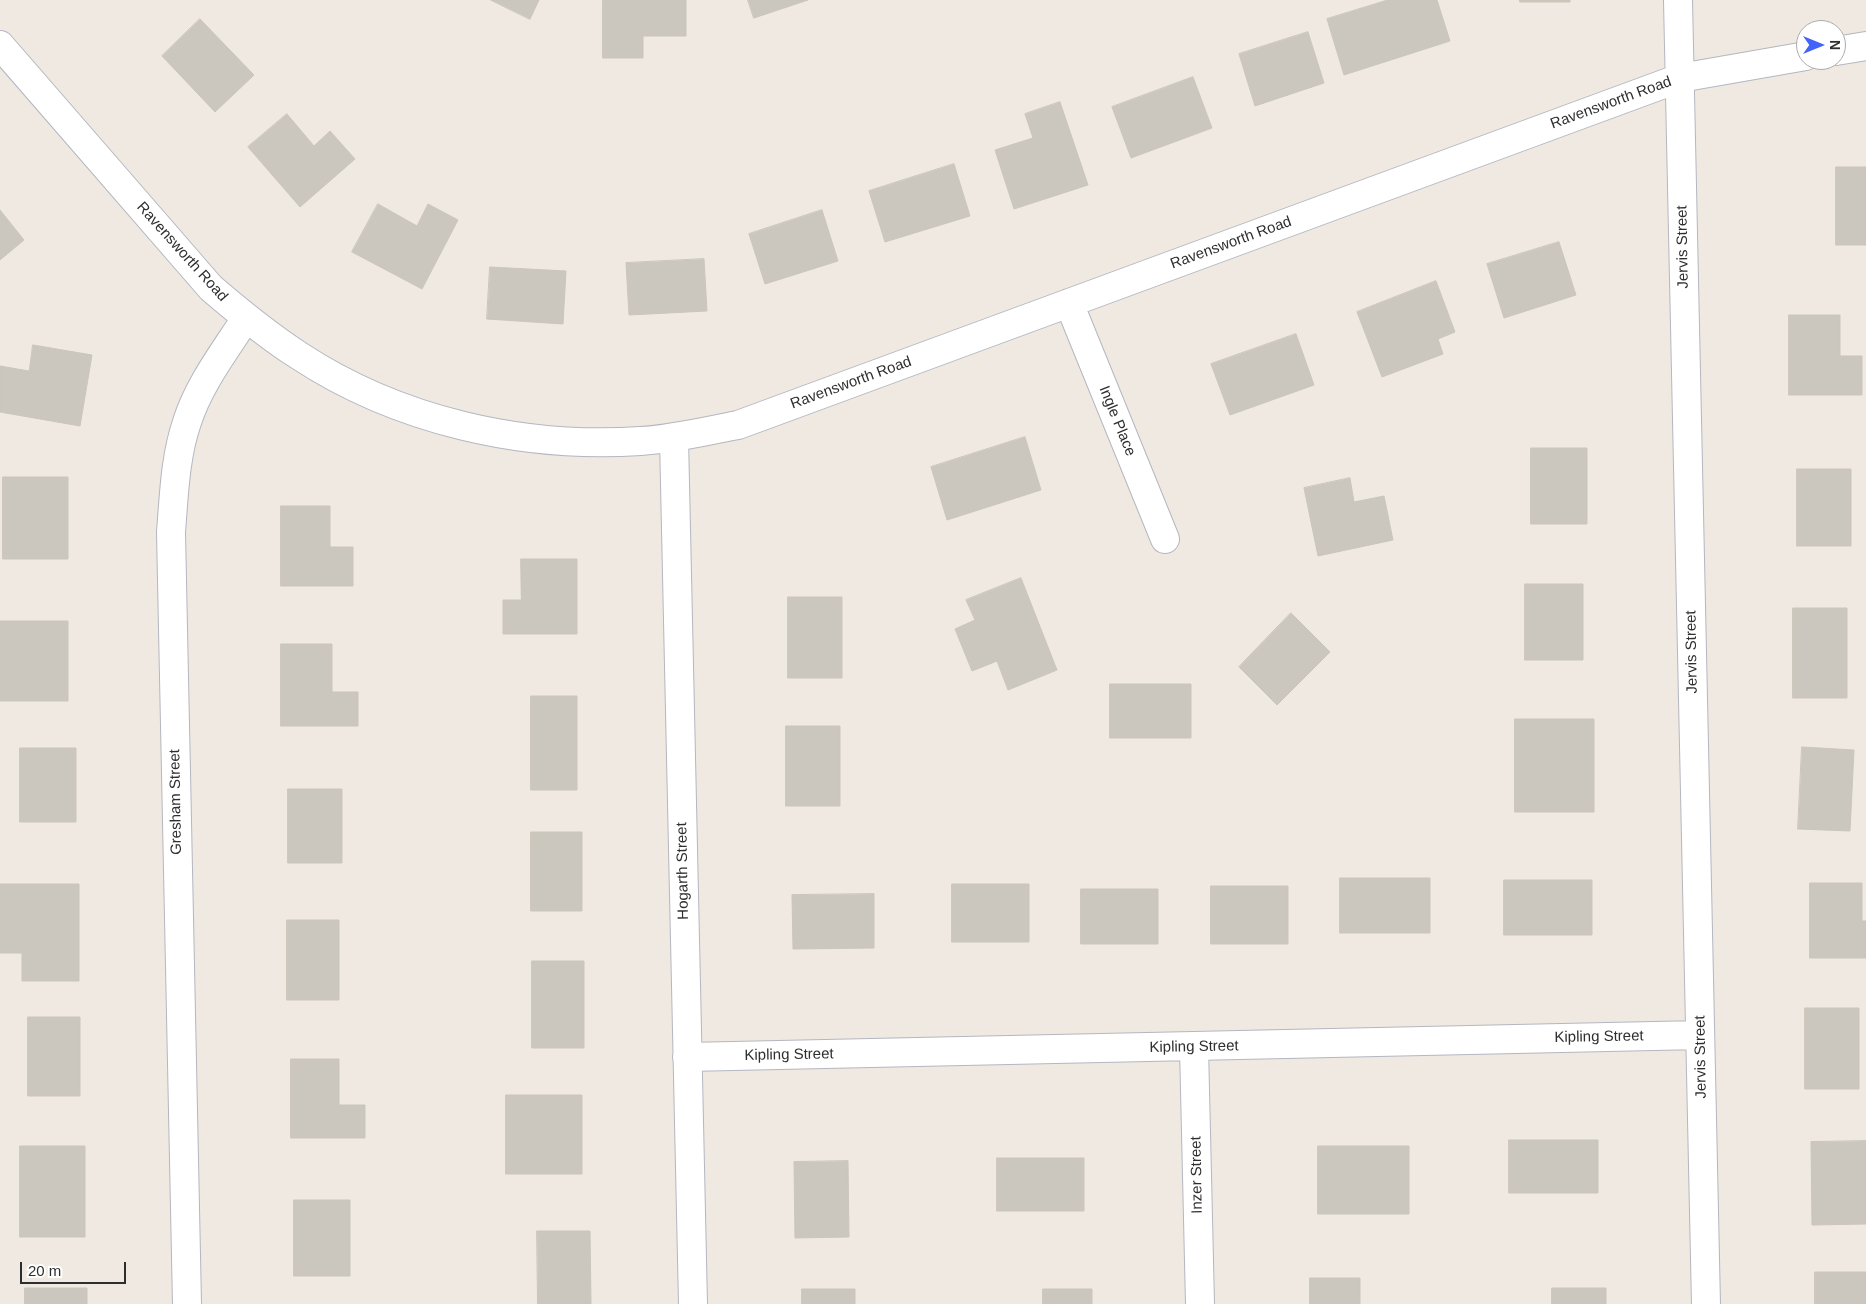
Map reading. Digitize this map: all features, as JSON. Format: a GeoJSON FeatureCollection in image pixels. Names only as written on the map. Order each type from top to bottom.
{"type":"FeatureCollection","features":[{"type":"Feature","properties":{"kind":"street","name":"Jervis Street"},"geometry":{"type":"LineString","coordinates":[[1678,0],[1706,1304]]}},
{"type":"Feature","properties":{"kind":"street","name":"Ravensworth Road"},"geometry":{"type":"LineString","coordinates":[[0,45],[211,288],[246,318],[298,356],[356,388],[421,414],[490,433],[563,442],[641,441],[674,438],[738,425],[1680,78],[1796,58]]}},
{"type":"Feature","properties":{"kind":"street"},"geometry":{"type":"LineString","coordinates":[[1846,49],[1866,46]]}},
{"type":"Feature","properties":{"kind":"street","name":"Ingle Place"},"geometry":{"type":"LineString","coordinates":[[1068,303],[1165,539]]}},
{"type":"Feature","properties":{"kind":"street","name":"Gresham Street"},"geometry":{"type":"LineString","coordinates":[[187,1304],[171,532],[177,466],[187,422],[204,383],[246,318]]}},
{"type":"Feature","properties":{"kind":"street","name":"Hogarth Street"},"geometry":{"type":"LineString","coordinates":[[674,438],[693,1304]]}},
{"type":"Feature","properties":{"kind":"street","name":"Kipling Street"},"geometry":{"type":"LineString","coordinates":[[687,1057],[1700,1035]]}},
{"type":"Feature","properties":{"kind":"street","name":"Inzer Street"},"geometry":{"type":"LineString","coordinates":[[1194,1047],[1200,1304]]}},
{"type":"Feature","properties":{"kind":"building"},"geometry":{"type":"Polygon","coordinates":[[[491,0],[539,0],[530,19],[491,0]]]}},
{"type":"Feature","properties":{"kind":"building"},"geometry":{"type":"Polygon","coordinates":[[[603,0],[686,0],[686,36],[643,36],[643,58],[603,58],[603,0]]]}},
{"type":"Feature","properties":{"kind":"building"},"geometry":{"type":"Polygon","coordinates":[[[748,0],[808,0],[754,18],[748,0]]]}},
{"type":"Feature","properties":{"kind":"building"},"geometry":{"type":"Polygon","coordinates":[[[1388,0],[1437,0],[1450,41],[1344,75],[1327,19],[1388,0]]]}},
{"type":"Feature","properties":{"kind":"building"},"geometry":{"type":"Polygon","coordinates":[[[1520,0],[1570,0],[1570,2],[1520,2],[1520,0]]]}},
{"type":"Feature","properties":{"kind":"building"},"geometry":{"type":"Polygon","coordinates":[[[200,19],[254,75],[215,112],[162,56],[200,19]]]}},
{"type":"Feature","properties":{"kind":"building"},"geometry":{"type":"Polygon","coordinates":[[[1308,32],[1324,83],[1255,106],[1239,54],[1308,32]]]}},
{"type":"Feature","properties":{"kind":"building"},"geometry":{"type":"Polygon","coordinates":[[[1193,77],[1212,128],[1131,158],[1112,107],[1193,77]]]}},
{"type":"Feature","properties":{"kind":"building"},"geometry":{"type":"Polygon","coordinates":[[[1060,102],[1088,185],[1014,209],[995,150],[1033,138],[1025,114],[1060,102]]]}},
{"type":"Feature","properties":{"kind":"building"},"geometry":{"type":"Polygon","coordinates":[[[287,114],[314,146],[330,131],[355,159],[300,207],[248,147],[287,114]]]}},
{"type":"Feature","properties":{"kind":"building"},"geometry":{"type":"Polygon","coordinates":[[[954,164],[970,216],[885,242],[869,191],[954,164]]]}},
{"type":"Feature","properties":{"kind":"building"},"geometry":{"type":"Polygon","coordinates":[[[1836,167],[1866,167],[1866,245],[1836,245],[1836,167]]]}},
{"type":"Feature","properties":{"kind":"building"},"geometry":{"type":"Polygon","coordinates":[[[378,204],[417,226],[428,204],[458,220],[422,289],[352,252],[378,204]]]}},
{"type":"Feature","properties":{"kind":"building"},"geometry":{"type":"Polygon","coordinates":[[[0,210],[24,240],[0,260],[0,210]]]}},
{"type":"Feature","properties":{"kind":"building"},"geometry":{"type":"Polygon","coordinates":[[[822,210],[838,261],[765,284],[749,234],[822,210]]]}},
{"type":"Feature","properties":{"kind":"building"},"geometry":{"type":"Polygon","coordinates":[[[1559,242],[1576,295],[1504,318],[1487,264],[1559,242]]]}},
{"type":"Feature","properties":{"kind":"building"},"geometry":{"type":"Polygon","coordinates":[[[704,259],[707,311],[629,315],[626,263],[704,259]]]}},
{"type":"Feature","properties":{"kind":"building"},"geometry":{"type":"Polygon","coordinates":[[[490,267],[566,271],[563,324],[487,319],[490,267]]]}},
{"type":"Feature","properties":{"kind":"building"},"geometry":{"type":"Polygon","coordinates":[[[1436,281],[1455,332],[1438,339],[1443,354],[1382,377],[1357,312],[1436,281]]]}},
{"type":"Feature","properties":{"kind":"building"},"geometry":{"type":"Polygon","coordinates":[[[1789,315],[1840,315],[1840,356],[1862,356],[1862,395],[1789,395],[1789,315]]]}},
{"type":"Feature","properties":{"kind":"building"},"geometry":{"type":"Polygon","coordinates":[[[1296,334],[1314,385],[1230,415],[1211,364],[1296,334]]]}},
{"type":"Feature","properties":{"kind":"building"},"geometry":{"type":"Polygon","coordinates":[[[33,345],[92,355],[80,426],[0,412],[0,366],[29,371],[33,345]]]}},
{"type":"Feature","properties":{"kind":"building"},"geometry":{"type":"Polygon","coordinates":[[[1025,437],[1041,490],[947,520],[931,467],[1025,437]]]}},
{"type":"Feature","properties":{"kind":"building"},"geometry":{"type":"Polygon","coordinates":[[[1531,448],[1587,448],[1587,524],[1531,524],[1531,448]]]}},
{"type":"Feature","properties":{"kind":"building"},"geometry":{"type":"Polygon","coordinates":[[[1797,469],[1851,469],[1851,546],[1797,546],[1797,469]]]}},
{"type":"Feature","properties":{"kind":"building"},"geometry":{"type":"Polygon","coordinates":[[[3,477],[68,477],[68,559],[3,559],[3,477]]]}},
{"type":"Feature","properties":{"kind":"building"},"geometry":{"type":"Polygon","coordinates":[[[1350,478],[1354,502],[1384,496],[1393,540],[1318,556],[1304,488],[1350,478]]]}},
{"type":"Feature","properties":{"kind":"building"},"geometry":{"type":"Polygon","coordinates":[[[281,506],[330,506],[330,547],[353,547],[353,586],[281,586],[281,506]]]}},
{"type":"Feature","properties":{"kind":"building"},"geometry":{"type":"Polygon","coordinates":[[[521,559],[577,559],[577,634],[503,634],[503,600],[521,600],[521,559]]]}},
{"type":"Feature","properties":{"kind":"building"},"geometry":{"type":"Polygon","coordinates":[[[1021,578],[1057,670],[1008,690],[997,661],[972,671],[955,629],[975,620],[966,600],[1021,578]]]}},
{"type":"Feature","properties":{"kind":"building"},"geometry":{"type":"Polygon","coordinates":[[[1525,584],[1583,584],[1583,660],[1525,660],[1525,584]]]}},
{"type":"Feature","properties":{"kind":"building"},"geometry":{"type":"Polygon","coordinates":[[[788,597],[842,597],[842,678],[788,678],[788,597]]]}},
{"type":"Feature","properties":{"kind":"building"},"geometry":{"type":"Polygon","coordinates":[[[1793,608],[1847,608],[1847,698],[1793,698],[1793,608]]]}},
{"type":"Feature","properties":{"kind":"building"},"geometry":{"type":"Polygon","coordinates":[[[1291,613],[1330,652],[1277,705],[1239,667],[1291,613]]]}},
{"type":"Feature","properties":{"kind":"building"},"geometry":{"type":"Polygon","coordinates":[[[0,621],[68,621],[68,701],[0,701],[0,621]]]}},
{"type":"Feature","properties":{"kind":"building"},"geometry":{"type":"Polygon","coordinates":[[[281,644],[332,644],[332,692],[358,692],[358,726],[281,726],[281,644]]]}},
{"type":"Feature","properties":{"kind":"building"},"geometry":{"type":"Polygon","coordinates":[[[1110,684],[1191,684],[1191,738],[1110,738],[1110,684]]]}},
{"type":"Feature","properties":{"kind":"building"},"geometry":{"type":"Polygon","coordinates":[[[531,696],[577,696],[577,790],[531,790],[531,696]]]}},
{"type":"Feature","properties":{"kind":"building"},"geometry":{"type":"Polygon","coordinates":[[[1515,719],[1594,719],[1594,812],[1515,812],[1515,719]]]}},
{"type":"Feature","properties":{"kind":"building"},"geometry":{"type":"Polygon","coordinates":[[[786,726],[840,726],[840,806],[786,806],[786,726]]]}},
{"type":"Feature","properties":{"kind":"building"},"geometry":{"type":"Polygon","coordinates":[[[1802,747],[1854,750],[1850,831],[1798,829],[1802,747]]]}},
{"type":"Feature","properties":{"kind":"building"},"geometry":{"type":"Polygon","coordinates":[[[20,748],[76,748],[76,822],[20,822],[20,748]]]}},
{"type":"Feature","properties":{"kind":"building"},"geometry":{"type":"Polygon","coordinates":[[[288,789],[342,789],[342,863],[288,863],[288,789]]]}},
{"type":"Feature","properties":{"kind":"building"},"geometry":{"type":"Polygon","coordinates":[[[531,832],[582,832],[582,911],[531,911],[531,832]]]}},
{"type":"Feature","properties":{"kind":"building"},"geometry":{"type":"Polygon","coordinates":[[[1340,878],[1430,878],[1430,933],[1340,933],[1340,878]]]}},
{"type":"Feature","properties":{"kind":"building"},"geometry":{"type":"Polygon","coordinates":[[[1504,880],[1592,880],[1592,935],[1504,935],[1504,880]]]}},
{"type":"Feature","properties":{"kind":"building"},"geometry":{"type":"Polygon","coordinates":[[[1810,883],[1862,883],[1862,921],[1866,921],[1866,958],[1810,958],[1810,883]]]}},
{"type":"Feature","properties":{"kind":"building"},"geometry":{"type":"Polygon","coordinates":[[[0,884],[79,884],[79,981],[22,981],[22,953],[0,953],[0,884]]]}},
{"type":"Feature","properties":{"kind":"building"},"geometry":{"type":"Polygon","coordinates":[[[952,884],[1029,884],[1029,942],[952,942],[952,884]]]}},
{"type":"Feature","properties":{"kind":"building"},"geometry":{"type":"Polygon","coordinates":[[[1211,886],[1288,886],[1288,944],[1211,944],[1211,886]]]}},
{"type":"Feature","properties":{"kind":"building"},"geometry":{"type":"Polygon","coordinates":[[[1081,889],[1158,889],[1158,944],[1081,944],[1081,889]]]}},
{"type":"Feature","properties":{"kind":"building"},"geometry":{"type":"Polygon","coordinates":[[[874,894],[874,948],[793,949],[792,895],[874,894]]]}},
{"type":"Feature","properties":{"kind":"building"},"geometry":{"type":"Polygon","coordinates":[[[287,920],[339,920],[339,1000],[287,1000],[287,920]]]}},
{"type":"Feature","properties":{"kind":"building"},"geometry":{"type":"Polygon","coordinates":[[[532,961],[584,961],[584,1048],[532,1048],[532,961]]]}},
{"type":"Feature","properties":{"kind":"building"},"geometry":{"type":"Polygon","coordinates":[[[1805,1008],[1859,1008],[1859,1089],[1805,1089],[1805,1008]]]}},
{"type":"Feature","properties":{"kind":"building"},"geometry":{"type":"Polygon","coordinates":[[[28,1017],[80,1017],[80,1096],[28,1096],[28,1017]]]}},
{"type":"Feature","properties":{"kind":"building"},"geometry":{"type":"Polygon","coordinates":[[[291,1059],[339,1059],[339,1105],[365,1105],[365,1138],[291,1138],[291,1059]]]}},
{"type":"Feature","properties":{"kind":"building"},"geometry":{"type":"Polygon","coordinates":[[[506,1095],[582,1095],[582,1174],[506,1174],[506,1095]]]}},
{"type":"Feature","properties":{"kind":"building"},"geometry":{"type":"Polygon","coordinates":[[[1509,1140],[1598,1140],[1598,1193],[1509,1193],[1509,1140]]]}},
{"type":"Feature","properties":{"kind":"building"},"geometry":{"type":"Polygon","coordinates":[[[1866,1141],[1866,1224],[1812,1225],[1811,1142],[1866,1141]]]}},
{"type":"Feature","properties":{"kind":"building"},"geometry":{"type":"Polygon","coordinates":[[[20,1146],[85,1146],[85,1237],[20,1237],[20,1146]]]}},
{"type":"Feature","properties":{"kind":"building"},"geometry":{"type":"Polygon","coordinates":[[[1318,1146],[1409,1146],[1409,1214],[1318,1214],[1318,1146]]]}},
{"type":"Feature","properties":{"kind":"building"},"geometry":{"type":"Polygon","coordinates":[[[997,1158],[1084,1158],[1084,1211],[997,1211],[997,1158]]]}},
{"type":"Feature","properties":{"kind":"building"},"geometry":{"type":"Polygon","coordinates":[[[848,1161],[849,1237],[795,1238],[794,1162],[848,1161]]]}},
{"type":"Feature","properties":{"kind":"building"},"geometry":{"type":"Polygon","coordinates":[[[294,1200],[350,1200],[350,1276],[294,1276],[294,1200]]]}},
{"type":"Feature","properties":{"kind":"building"},"geometry":{"type":"Polygon","coordinates":[[[537,1231],[590,1231],[591,1304],[538,1304],[537,1231]]]}},
{"type":"Feature","properties":{"kind":"building"},"geometry":{"type":"Polygon","coordinates":[[[1815,1272],[1866,1272],[1866,1304],[1815,1304],[1815,1272]]]}},
{"type":"Feature","properties":{"kind":"building"},"geometry":{"type":"Polygon","coordinates":[[[1310,1278],[1360,1278],[1360,1304],[1310,1304],[1310,1278]]]}},
{"type":"Feature","properties":{"kind":"building"},"geometry":{"type":"Polygon","coordinates":[[[25,1288],[87,1288],[87,1304],[25,1304],[25,1288]]]}},
{"type":"Feature","properties":{"kind":"building"},"geometry":{"type":"Polygon","coordinates":[[[1552,1288],[1606,1288],[1606,1304],[1552,1304],[1552,1288]]]}},
{"type":"Feature","properties":{"kind":"building"},"geometry":{"type":"Polygon","coordinates":[[[802,1289],[855,1289],[855,1304],[802,1304],[802,1289]]]}},
{"type":"Feature","properties":{"kind":"building"},"geometry":{"type":"Polygon","coordinates":[[[1043,1289],[1092,1289],[1092,1304],[1043,1304],[1043,1289]]]}}]}
